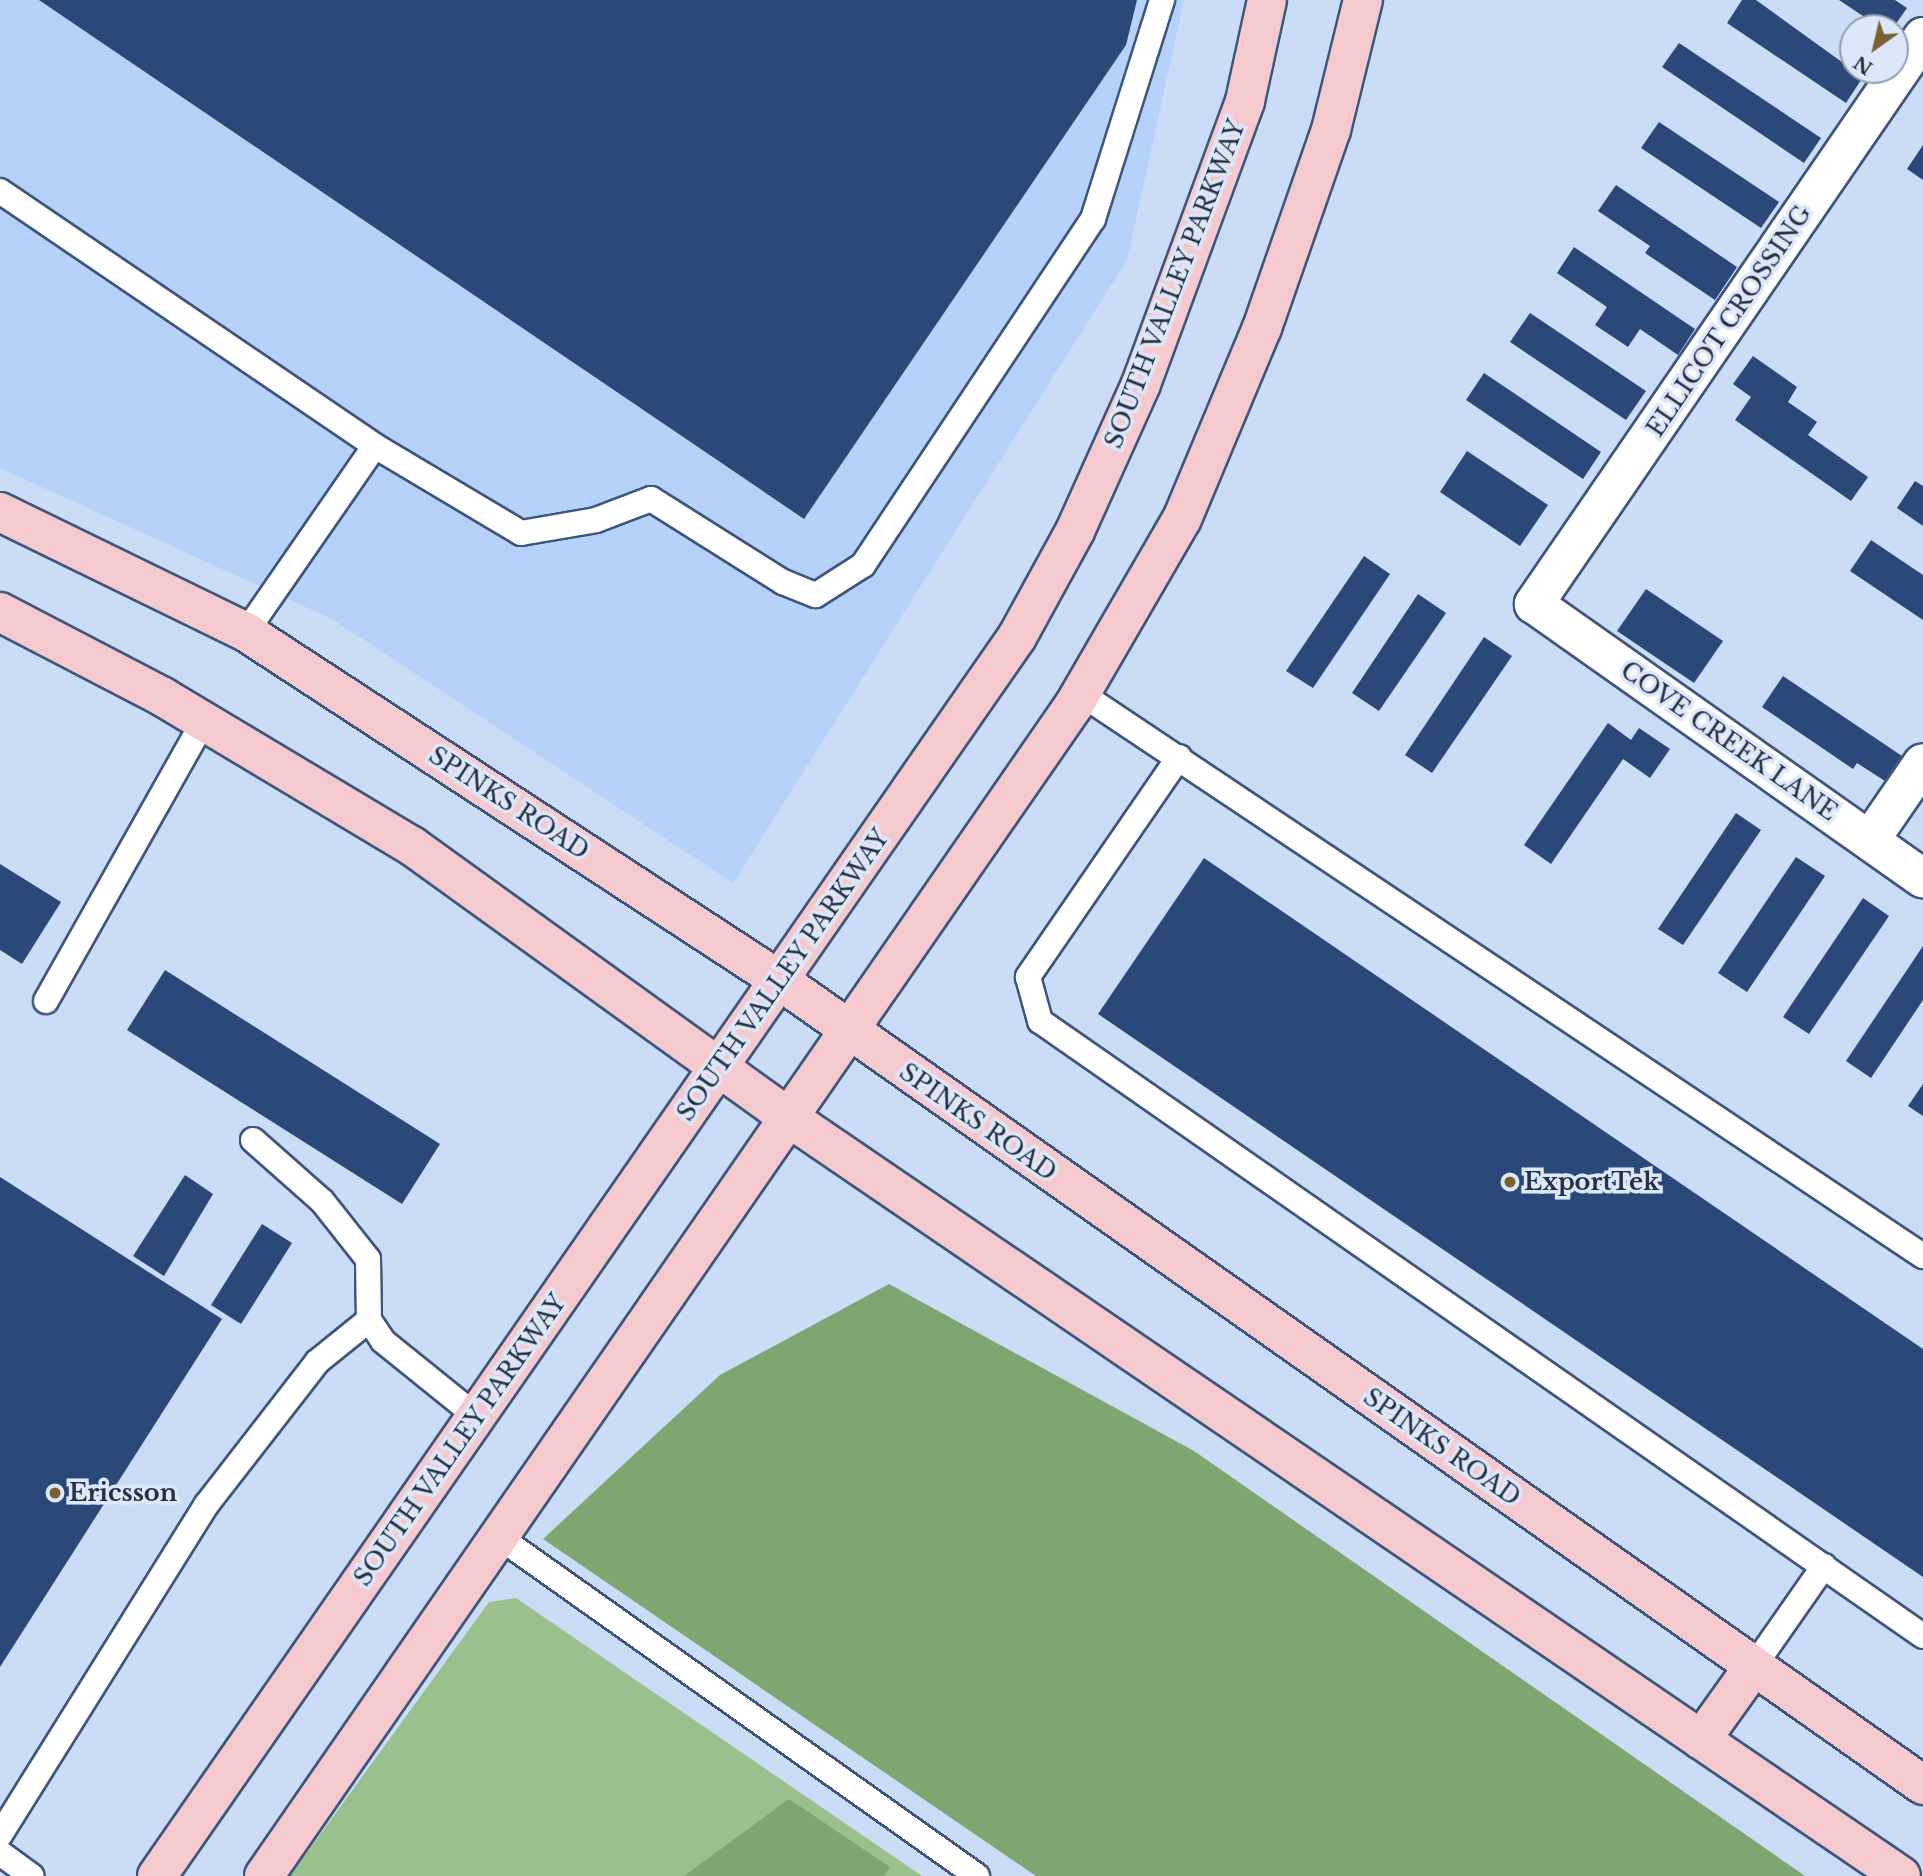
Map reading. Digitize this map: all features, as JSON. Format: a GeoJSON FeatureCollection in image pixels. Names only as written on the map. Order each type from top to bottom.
{"type":"FeatureCollection","features":[{"type":"Feature","properties":{"kind":"main road","name":"SOUTH VALLEY PARKWAY"},"geometry":{"type":"LineString","coordinates":[[157,1876],[1017,637],[1075,531],[1141,384],[1245,101],[1267,0]]}},
{"type":"Feature","properties":{"kind":"main road"},"geometry":{"type":"LineString","coordinates":[[264,1876],[1080,694],[1182,519],[1262,328],[1331,130],[1363,0]]}},
{"type":"Feature","properties":{"kind":"main road","name":"SPINKS ROAD"},"geometry":{"type":"LineString","coordinates":[[0,512],[246,632],[779,981],[1923,1785]]}},
{"type":"Feature","properties":{"kind":"main road"},"geometry":{"type":"LineString","coordinates":[[0,612],[204,722],[412,846],[721,1065],[789,1117],[1901,1876]]}},
{"type":"Feature","properties":{"kind":"main road"},"geometry":{"type":"LineString","coordinates":[[1701,1740],[1754,1666]]}},
{"type":"Feature","properties":{"kind":"street","name":"ELLICOT CROSSING"},"geometry":{"type":"LineString","coordinates":[[1534,604],[1923,37]]}},
{"type":"Feature","properties":{"kind":"street","name":"COVE CREEK LANE"},"geometry":{"type":"LineString","coordinates":[[1534,604],[1923,878]]}},
{"type":"Feature","properties":{"kind":"street"},"geometry":{"type":"LineString","coordinates":[[1870,840],[1923,762]]}},
{"type":"Feature","properties":{"kind":"lane"},"geometry":{"type":"LineString","coordinates":[[0,191],[375,446],[521,533],[596,520],[651,499],[783,582],[816,595],[863,565],[1093,219],[1162,0]]}},
{"type":"Feature","properties":{"kind":"lane"},"geometry":{"type":"LineString","coordinates":[[246,632],[375,446]]}},
{"type":"Feature","properties":{"kind":"lane"},"geometry":{"type":"LineString","coordinates":[[1080,694],[1179,757],[1923,1256]]}},
{"type":"Feature","properties":{"kind":"lane"},"geometry":{"type":"LineString","coordinates":[[46,1001],[204,722]]}},
{"type":"Feature","properties":{"kind":"lane"},"geometry":{"type":"LineString","coordinates":[[1179,757],[1028,977],[1040,1021],[1923,1636]]}},
{"type":"Feature","properties":{"kind":"lane"},"geometry":{"type":"LineString","coordinates":[[253,1140],[322,1201],[368,1259],[369,1320],[397,1355],[476,1416]]}},
{"type":"Feature","properties":{"kind":"lane"},"geometry":{"type":"LineString","coordinates":[[0,1835],[207,1504],[317,1362],[369,1320]]}},
{"type":"Feature","properties":{"kind":"lane"},"geometry":{"type":"LineString","coordinates":[[499,1537],[977,1876]]}},
{"type":"Feature","properties":{"kind":"lane"},"geometry":{"type":"LineString","coordinates":[[1754,1666],[1824,1566]]}},
{"type":"Feature","properties":{"kind":"lane"},"geometry":{"type":"LineString","coordinates":[[0,1853],[32,1876]]}},
{"type":"Feature","properties":{"kind":"shaded area"},"geometry":{"type":"Polygon","coordinates":[[[0,0],[1184,0],[1127,260],[733,883],[332,619],[0,468],[0,0]]]}},
{"type":"Feature","properties":{"kind":"green space"},"geometry":{"type":"Polygon","coordinates":[[[889,1284],[1194,1451],[1805,1876],[1036,1876],[543,1539],[720,1375],[889,1284]]]}},
{"type":"Feature","properties":{"kind":"green space"},"geometry":{"type":"Polygon","coordinates":[[[516,1598],[922,1876],[290,1876],[489,1602],[516,1598]]]}},
{"type":"Feature","properties":{"kind":"green space"},"geometry":{"type":"Polygon","coordinates":[[[789,1799],[890,1867],[884,1876],[684,1876],[789,1799]]]}},
{"type":"Feature","properties":{"kind":"building"},"geometry":{"type":"Polygon","coordinates":[[[39,0],[1137,0],[1126,45],[804,519],[39,0]]]}},
{"type":"Feature","properties":{"kind":"building"},"geometry":{"type":"Polygon","coordinates":[[[1742,0],[1756,0],[1839,60],[1839,84],[1858,84],[1846,103],[1727,23],[1742,0]]]}},
{"type":"Feature","properties":{"kind":"building"},"geometry":{"type":"Polygon","coordinates":[[[1839,0],[1895,0],[1907,8],[1903,14],[1860,14],[1839,0]]]}},
{"type":"Feature","properties":{"kind":"building"},"geometry":{"type":"Polygon","coordinates":[[[1679,43],[1821,138],[1804,163],[1662,67],[1679,43]]]}},
{"type":"Feature","properties":{"kind":"building"},"geometry":{"type":"Polygon","coordinates":[[[1659,122],[1779,202],[1761,228],[1641,148],[1659,122]]]}},
{"type":"Feature","properties":{"kind":"building"},"geometry":{"type":"Polygon","coordinates":[[[1923,145],[1923,180],[1907,169],[1923,145]]]}},
{"type":"Feature","properties":{"kind":"building"},"geometry":{"type":"Polygon","coordinates":[[[1616,185],[1737,267],[1715,300],[1645,253],[1650,246],[1598,211],[1616,185]]]}},
{"type":"Feature","properties":{"kind":"building"},"geometry":{"type":"Polygon","coordinates":[[[1574,247],[1695,329],[1678,355],[1640,329],[1628,347],[1595,325],[1607,307],[1557,273],[1574,247]]]}},
{"type":"Feature","properties":{"kind":"building"},"geometry":{"type":"Polygon","coordinates":[[[1530,313],[1646,391],[1626,420],[1510,342],[1530,313]]]}},
{"type":"Feature","properties":{"kind":"building"},"geometry":{"type":"Polygon","coordinates":[[[1753,356],[1797,387],[1788,402],[1817,422],[1808,435],[1868,477],[1851,501],[1735,420],[1751,397],[1733,384],[1753,356]]]}},
{"type":"Feature","properties":{"kind":"building"},"geometry":{"type":"Polygon","coordinates":[[[1484,373],[1601,452],[1583,479],[1466,400],[1484,373]]]}},
{"type":"Feature","properties":{"kind":"building"},"geometry":{"type":"Polygon","coordinates":[[[1467,451],[1548,505],[1520,546],[1440,492],[1467,451]]]}},
{"type":"Feature","properties":{"kind":"building"},"geometry":{"type":"Polygon","coordinates":[[[1915,481],[1923,486],[1923,526],[1897,508],[1915,481]]]}},
{"type":"Feature","properties":{"kind":"building"},"geometry":{"type":"Polygon","coordinates":[[[1871,540],[1923,575],[1923,620],[1850,571],[1871,540]]]}},
{"type":"Feature","properties":{"kind":"building"},"geometry":{"type":"Polygon","coordinates":[[[1364,556],[1390,574],[1313,688],[1286,671],[1364,556]]]}},
{"type":"Feature","properties":{"kind":"building"},"geometry":{"type":"Polygon","coordinates":[[[1646,589],[1723,641],[1694,683],[1617,631],[1646,589]]]}},
{"type":"Feature","properties":{"kind":"building"},"geometry":{"type":"Polygon","coordinates":[[[1418,594],[1446,613],[1379,711],[1352,693],[1418,594]]]}},
{"type":"Feature","properties":{"kind":"building"},"geometry":{"type":"Polygon","coordinates":[[[1484,637],[1512,656],[1432,773],[1405,755],[1484,637]]]}},
{"type":"Feature","properties":{"kind":"building"},"geometry":{"type":"Polygon","coordinates":[[[1783,676],[1902,756],[1885,781],[1857,763],[1853,769],[1762,707],[1783,676]]]}},
{"type":"Feature","properties":{"kind":"building"},"geometry":{"type":"Polygon","coordinates":[[[1608,723],[1631,740],[1639,728],[1670,749],[1650,778],[1623,759],[1551,864],[1524,845],[1608,723]]]}},
{"type":"Feature","properties":{"kind":"building"},"geometry":{"type":"Polygon","coordinates":[[[1736,813],[1761,830],[1683,945],[1658,929],[1736,813]]]}},
{"type":"Feature","properties":{"kind":"building"},"geometry":{"type":"Polygon","coordinates":[[[1796,857],[1825,876],[1747,992],[1718,973],[1796,857]]]}},
{"type":"Feature","properties":{"kind":"building","name":"ExportTek"},"geometry":{"type":"Polygon","coordinates":[[[1204,858],[1923,1349],[1923,1577],[1098,1014],[1204,858]]]}},
{"type":"Feature","properties":{"kind":"building"},"geometry":{"type":"Polygon","coordinates":[[[0,864],[61,902],[22,964],[0,950],[0,864]]]}},
{"type":"Feature","properties":{"kind":"building"},"geometry":{"type":"Polygon","coordinates":[[[1863,898],[1889,916],[1809,1034],[1783,1017],[1863,898]]]}},
{"type":"Feature","properties":{"kind":"building"},"geometry":{"type":"Polygon","coordinates":[[[1923,946],[1923,1000],[1871,1078],[1846,1061],[1923,946]]]}},
{"type":"Feature","properties":{"kind":"building"},"geometry":{"type":"Polygon","coordinates":[[[165,970],[440,1144],[402,1204],[127,1030],[165,970]]]}},
{"type":"Feature","properties":{"kind":"building"},"geometry":{"type":"Polygon","coordinates":[[[1923,1084],[1923,1116],[1908,1106],[1923,1084]]]}},
{"type":"Feature","properties":{"kind":"building"},"geometry":{"type":"Polygon","coordinates":[[[185,1175],[213,1194],[164,1276],[133,1256],[185,1175]]]}},
{"type":"Feature","properties":{"kind":"building","name":"Ericsson"},"geometry":{"type":"Polygon","coordinates":[[[0,1177],[222,1319],[0,1667],[0,1177]]]}},
{"type":"Feature","properties":{"kind":"building"},"geometry":{"type":"Polygon","coordinates":[[[262,1224],[292,1243],[241,1324],[211,1305],[262,1224]]]}},
{"type":"Feature","properties":{"kind":"place","name":"ExportTek"},"geometry":{"type":"Point","coordinates":[1510,1182]}},
{"type":"Feature","properties":{"kind":"place","name":"Ericsson"},"geometry":{"type":"Point","coordinates":[55,1493]}}]}
